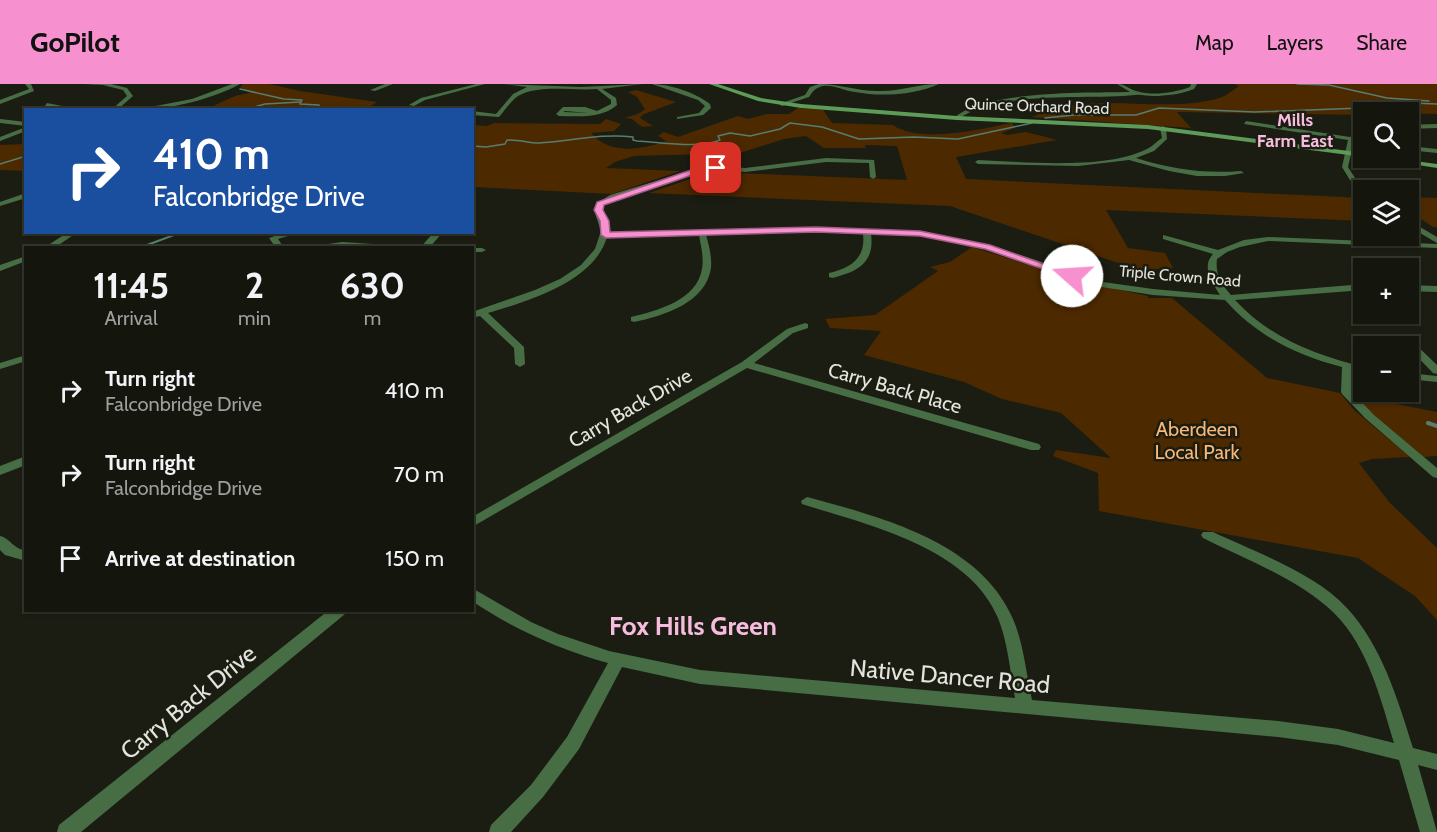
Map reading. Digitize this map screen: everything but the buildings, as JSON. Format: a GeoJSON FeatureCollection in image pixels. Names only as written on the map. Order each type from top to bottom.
{"type":"FeatureCollection","features":[{"type":"Feature","properties":{"kind":"street"},"geometry":{"type":"LineString","coordinates":[[0,102],[32,90],[28,84]]}},
{"type":"Feature","properties":{"kind":"street"},"geometry":{"type":"LineString","coordinates":[[87,84],[103,84],[125,89],[130,96],[115,108]]}},
{"type":"Feature","properties":{"kind":"street"},"geometry":{"type":"LineString","coordinates":[[148,108],[193,100],[237,84]]}},
{"type":"Feature","properties":{"kind":"street"},"geometry":{"type":"LineString","coordinates":[[373,90],[390,84]]}},
{"type":"Feature","properties":{"kind":"street"},"geometry":{"type":"LineString","coordinates":[[412,105],[423,99],[482,84]]}},
{"type":"Feature","properties":{"kind":"street"},"geometry":{"type":"LineString","coordinates":[[507,84],[599,89],[640,84]]}},
{"type":"Feature","properties":{"kind":"street"},"geometry":{"type":"LineString","coordinates":[[655,84],[700,99],[708,105],[708,108],[701,114],[679,118]]}},
{"type":"Feature","properties":{"kind":"street","name":"Quince Orchard Road"},"geometry":{"type":"LineString","coordinates":[[712,84],[782,104],[957,118],[1071,121],[1163,128],[1353,154]]}},
{"type":"Feature","properties":{"kind":"street"},"geometry":{"type":"LineString","coordinates":[[782,104],[807,96],[812,88],[826,84],[870,94],[901,93],[936,84]]}},
{"type":"Feature","properties":{"kind":"street"},"geometry":{"type":"LineString","coordinates":[[1120,84],[1133,94]]}},
{"type":"Feature","properties":{"kind":"street"},"geometry":{"type":"LineString","coordinates":[[957,118],[964,111],[1006,102],[1058,96],[1180,93],[1192,88],[1194,84]]}},
{"type":"Feature","properties":{"kind":"street"},"geometry":{"type":"LineString","coordinates":[[474,113],[497,116],[511,99],[531,87]]}},
{"type":"Feature","properties":{"kind":"street"},"geometry":{"type":"LineString","coordinates":[[596,113],[585,109],[563,109],[559,114],[591,114],[605,112],[614,105],[614,99],[599,89]]}},
{"type":"Feature","properties":{"kind":"street"},"geometry":{"type":"LineString","coordinates":[[523,91],[579,94]]}},
{"type":"Feature","properties":{"kind":"street"},"geometry":{"type":"LineString","coordinates":[[47,105],[62,108]]}},
{"type":"Feature","properties":{"kind":"street"},"geometry":{"type":"LineString","coordinates":[[0,122],[24,124]]}},
{"type":"Feature","properties":{"kind":"street"},"geometry":{"type":"LineString","coordinates":[[1246,123],[1351,139],[1345,167],[1347,174],[1354,180]]}},
{"type":"Feature","properties":{"kind":"street"},"geometry":{"type":"LineString","coordinates":[[1419,127],[1437,126]]}},
{"type":"Feature","properties":{"kind":"street"},"geometry":{"type":"LineString","coordinates":[[978,162],[1081,165],[1127,156],[1160,145],[1166,138],[1163,128]]}},
{"type":"Feature","properties":{"kind":"street"},"geometry":{"type":"LineString","coordinates":[[1,139],[24,130]]}},
{"type":"Feature","properties":{"kind":"street"},"geometry":{"type":"LineString","coordinates":[[1419,149],[1437,151]]}},
{"type":"Feature","properties":{"kind":"street"},"geometry":{"type":"LineString","coordinates":[[1127,156],[1176,172],[1222,176],[1241,173]]}},
{"type":"Feature","properties":{"kind":"street"},"geometry":{"type":"LineString","coordinates":[[477,313],[532,295],[571,276],[596,254],[606,235],[605,221],[598,210],[600,204],[699,171],[716,168],[745,170],[826,160],[872,161],[873,177]]}},
{"type":"Feature","properties":{"kind":"street"},"geometry":{"type":"LineString","coordinates":[[1419,164],[1437,166]]}},
{"type":"Feature","properties":{"kind":"street"},"geometry":{"type":"LineString","coordinates":[[0,204],[24,196]]}},
{"type":"Feature","properties":{"kind":"street"},"geometry":{"type":"LineString","coordinates":[[1419,230],[1437,243]]}},
{"type":"Feature","properties":{"kind":"street"},"geometry":{"type":"LineString","coordinates":[[832,275],[852,270],[862,261],[869,244],[867,231]]}},
{"type":"Feature","properties":{"kind":"street","name":"Triple Crown Road"},"geometry":{"type":"LineString","coordinates":[[606,235],[867,231],[920,233],[968,242],[1112,286],[1153,292],[1230,298],[1353,288]]}},
{"type":"Feature","properties":{"kind":"street"},"geometry":{"type":"LineString","coordinates":[[634,319],[657,314],[697,288],[705,275],[707,265],[702,233]]}},
{"type":"Feature","properties":{"kind":"street"},"geometry":{"type":"LineString","coordinates":[[51,246],[71,234]]}},
{"type":"Feature","properties":{"kind":"street"},"geometry":{"type":"LineString","coordinates":[[279,246],[273,238],[289,234]]}},
{"type":"Feature","properties":{"kind":"street"},"geometry":{"type":"LineString","coordinates":[[342,244],[354,234]]}},
{"type":"Feature","properties":{"kind":"street"},"geometry":{"type":"LineString","coordinates":[[426,246],[437,234]]}},
{"type":"Feature","properties":{"kind":"street"},"geometry":{"type":"LineString","coordinates":[[1166,237],[1219,253]]}},
{"type":"Feature","properties":{"kind":"street"},"geometry":{"type":"LineString","coordinates":[[1353,367],[1298,350],[1268,334],[1245,317],[1216,281],[1211,270],[1212,260],[1219,253],[1239,244],[1269,240],[1437,243]]}},
{"type":"Feature","properties":{"kind":"street"},"geometry":{"type":"LineString","coordinates":[[324,246],[342,244],[373,246]]}},
{"type":"Feature","properties":{"kind":"street"},"geometry":{"type":"LineString","coordinates":[[0,268],[24,259]]}},
{"type":"Feature","properties":{"kind":"street"},"geometry":{"type":"LineString","coordinates":[[1419,288],[1437,289]]}},
{"type":"Feature","properties":{"kind":"street"},"geometry":{"type":"LineString","coordinates":[[477,313],[519,347],[520,364]]}},
{"type":"Feature","properties":{"kind":"street","name":"Carry Back Drive"},"geometry":{"type":"LineString","coordinates":[[474,522],[746,364],[781,337],[805,326]]}},
{"type":"Feature","properties":{"kind":"street"},"geometry":{"type":"LineString","coordinates":[[1419,353],[1437,370]]}},
{"type":"Feature","properties":{"kind":"street"},"geometry":{"type":"LineString","coordinates":[[0,366],[24,359]]}},
{"type":"Feature","properties":{"kind":"street","name":"Carry Back Place"},"geometry":{"type":"LineString","coordinates":[[746,364],[1035,447]]}},
{"type":"Feature","properties":{"kind":"street"},"geometry":{"type":"LineString","coordinates":[[1347,366],[1346,392],[1369,416],[1437,474]]}},
{"type":"Feature","properties":{"kind":"street"},"geometry":{"type":"LineString","coordinates":[[1419,377],[1437,379]]}},
{"type":"Feature","properties":{"kind":"street"},"geometry":{"type":"LineString","coordinates":[[0,471],[24,461]]}},
{"type":"Feature","properties":{"kind":"street"},"geometry":{"type":"LineString","coordinates":[[807,501],[926,542],[962,563],[984,583],[1001,610],[1009,630],[1024,706]]}},
{"type":"Feature","properties":{"kind":"street"},"geometry":{"type":"LineString","coordinates":[[1208,535],[1308,587],[1342,612],[1367,648],[1389,704],[1429,832]]}},
{"type":"Feature","properties":{"kind":"street"},"geometry":{"type":"LineString","coordinates":[[0,541],[10,552],[24,556]]}},
{"type":"Feature","properties":{"kind":"street","name":"Native Dancer Road"},"geometry":{"type":"LineString","coordinates":[[474,594],[499,613],[549,639],[617,661],[700,677],[1278,729],[1338,737],[1437,762]]}},
{"type":"Feature","properties":{"kind":"street","name":"Carry Back Drive"},"geometry":{"type":"LineString","coordinates":[[66,832],[338,612]]}},
{"type":"Feature","properties":{"kind":"street"},"geometry":{"type":"LineString","coordinates":[[498,832],[537,791],[573,743],[617,661]]}},
{"type":"Feature","properties":{"kind":"green space"},"geometry":{"type":"Polygon","coordinates":[[[243,84],[269,84],[300,91],[377,102],[368,108],[209,108],[233,97],[250,93],[240,87],[243,84]]]}},
{"type":"Feature","properties":{"kind":"green space"},"geometry":{"type":"Polygon","coordinates":[[[1234,84],[1437,84],[1437,114],[1419,114],[1419,102],[1353,102],[1353,115],[1177,112],[1191,128],[1032,117],[1076,104],[1193,103],[1222,97],[1239,86],[1234,84]]]}},
{"type":"Feature","properties":{"kind":"green space"},"geometry":{"type":"Polygon","coordinates":[[[636,90],[676,102],[642,115],[640,118],[653,126],[642,127],[632,119],[625,118],[645,109],[637,97],[628,92],[636,90]]]}},
{"type":"Feature","properties":{"kind":"green space"},"geometry":{"type":"Polygon","coordinates":[[[798,108],[823,110],[832,123],[893,125],[919,134],[951,133],[1012,123],[1015,128],[1001,133],[1007,135],[1026,132],[1057,140],[956,157],[966,179],[1353,198],[1353,221],[1106,210],[1128,248],[1165,253],[1173,268],[1139,270],[950,206],[649,193],[711,172],[907,180],[897,146],[865,145],[866,148],[824,148],[806,136],[784,139],[740,153],[634,156],[615,162],[606,168],[680,171],[612,194],[474,187],[474,125],[487,126],[494,123],[600,124],[606,119],[621,124],[614,131],[591,133],[607,145],[626,149],[647,147],[666,141],[658,136],[664,132],[678,137],[738,116],[748,119],[767,114],[789,114],[798,108]]]}},
{"type":"Feature","properties":{"kind":"green space"},"geometry":{"type":"Polygon","coordinates":[[[24,144],[24,171],[0,170],[0,145],[24,144]]]}},
{"type":"Feature","properties":{"kind":"green space"},"geometry":{"type":"Polygon","coordinates":[[[1419,197],[1437,198],[1437,227],[1433,227],[1419,218],[1419,197]]]}},
{"type":"Feature","properties":{"kind":"green space","name":"Aberdeen Local Park"},"geometry":{"type":"Polygon","coordinates":[[[972,247],[1084,282],[1148,296],[1148,298],[1172,298],[1267,378],[1340,393],[1354,410],[1410,457],[1372,459],[1359,463],[1390,503],[1437,548],[1437,620],[1415,596],[1358,558],[1099,511],[1098,473],[1053,456],[1056,450],[1111,458],[1061,413],[1002,399],[964,382],[864,355],[881,331],[830,328],[825,319],[875,315],[938,271],[930,267],[950,262],[972,247]]]}},
{"type":"Feature","properties":{"kind":"green space"},"geometry":{"type":"Polygon","coordinates":[[[1361,402],[1386,402],[1437,412],[1437,456],[1424,457],[1361,402]]]}},
{"type":"Feature","properties":{"kind":"waterway"},"geometry":{"type":"LineString","coordinates":[[1297,84],[1329,85],[1387,98],[1429,101]]}},
{"type":"Feature","properties":{"kind":"waterway"},"geometry":{"type":"LineString","coordinates":[[240,89],[284,99],[302,100],[300,104],[319,105],[319,108]]}},
{"type":"Feature","properties":{"kind":"waterway"},"geometry":{"type":"LineString","coordinates":[[250,108],[265,104],[300,102]]}},
{"type":"Feature","properties":{"kind":"waterway"},"geometry":{"type":"LineString","coordinates":[[1045,118],[1074,115],[1136,115],[1159,108],[1255,112],[1413,106],[1413,103],[1437,104]]}},
{"type":"Feature","properties":{"kind":"waterway"},"geometry":{"type":"LineString","coordinates":[[474,146],[505,144],[507,140],[539,143],[610,136],[633,137],[633,140],[637,141],[702,144],[720,140],[718,136],[730,133],[750,136],[780,129],[790,123],[822,127],[859,139],[914,137],[958,139],[1032,123]]}},
{"type":"Feature","properties":{"kind":"waterway"},"geometry":{"type":"LineString","coordinates":[[0,164],[24,157]]}},
{"type":"Feature","properties":{"kind":"waterway"},"geometry":{"type":"LineString","coordinates":[[144,246],[177,234]]}},
{"type":"Feature","properties":{"kind":"waterway"},"geometry":{"type":"LineString","coordinates":[[1428,423],[1437,426]]}},
{"type":"Feature","properties":{"kind":"district","name":"Mills Farm East"},"geometry":{"type":"Point","coordinates":[1295,130]}},
{"type":"Feature","properties":{"kind":"district","name":"Fox Hills Green"},"geometry":{"type":"Point","coordinates":[693,626]}},
{"type":"Feature","properties":{"kind":"route"},"geometry":{"type":"LineString","coordinates":[[716,168],[697,171],[614,197],[600,204],[598,210],[605,221],[606,235],[816,230],[920,233],[945,236],[987,247],[1072,276]]}}]}
